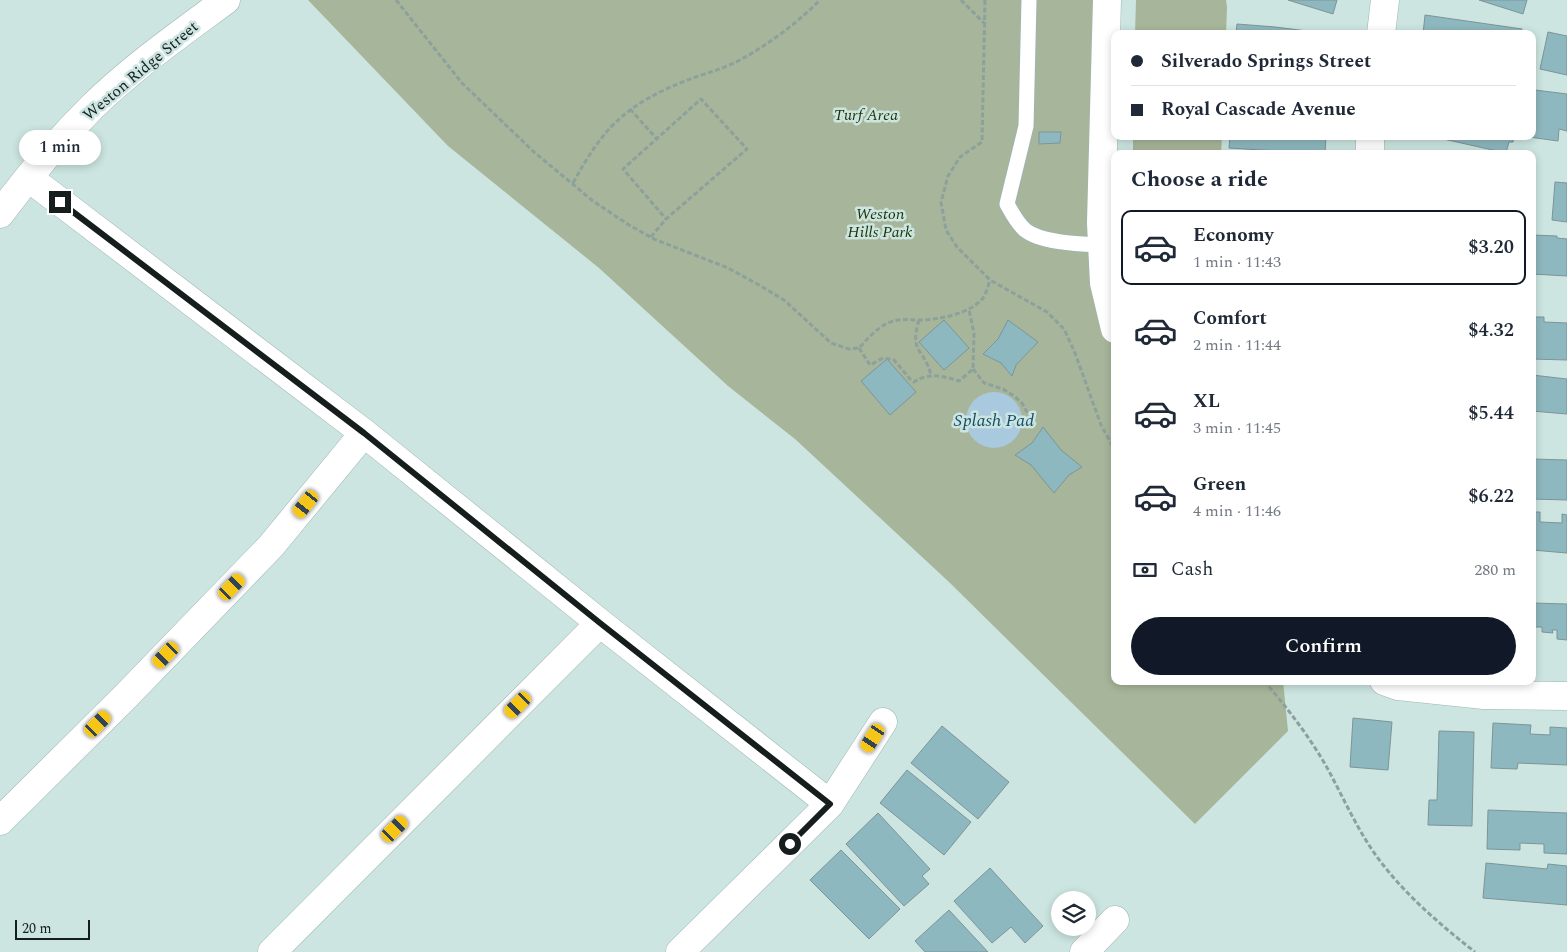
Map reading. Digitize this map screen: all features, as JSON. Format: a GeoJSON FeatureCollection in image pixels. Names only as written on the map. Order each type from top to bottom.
{"type":"FeatureCollection","features":[{"type":"Feature","properties":{"kind":"street","name":"Weston Ridge Street"},"geometry":{"type":"LineString","coordinates":[[0,214],[58,143],[93,106],[164,46],[226,0]]}},
{"type":"Feature","properties":{"kind":"street"},"geometry":{"type":"LineString","coordinates":[[1107,0],[1101,223],[1104,284],[1111,313]]}},
{"type":"Feature","properties":{"kind":"street"},"geometry":{"type":"LineString","coordinates":[[1381,30],[1385,0]]}},
{"type":"Feature","properties":{"kind":"street"},"geometry":{"type":"LineString","coordinates":[[29,178],[364,433],[600,623],[830,804]]}},
{"type":"Feature","properties":{"kind":"street"},"geometry":{"type":"LineString","coordinates":[[0,821],[126,696],[271,546],[364,433]]}},
{"type":"Feature","properties":{"kind":"street"},"geometry":{"type":"LineString","coordinates":[[272,952],[600,623]]}},
{"type":"Feature","properties":{"kind":"street"},"geometry":{"type":"LineString","coordinates":[[1395,685],[1484,694],[1567,696]]}},
{"type":"Feature","properties":{"kind":"street"},"geometry":{"type":"LineString","coordinates":[[680,952],[830,804],[883,722]]}},
{"type":"Feature","properties":{"kind":"street"},"geometry":{"type":"LineString","coordinates":[[1084,952],[1115,920]]}},
{"type":"Feature","properties":{"kind":"lane"},"geometry":{"type":"LineString","coordinates":[[1029,0],[1026,126],[1007,204],[1016,220],[1026,231],[1039,237],[1102,245]]}},
{"type":"Feature","properties":{"kind":"path"},"geometry":{"type":"LineString","coordinates":[[396,0],[462,83],[527,145],[593,201],[651,237],[728,268],[759,285],[784,300],[831,343],[849,348],[859,348],[872,334],[889,323],[905,318],[919,320],[969,310],[984,298],[990,280]]}},
{"type":"Feature","properties":{"kind":"path"},"geometry":{"type":"LineString","coordinates":[[573,183],[594,145],[630,109],[658,92],[737,61],[792,26],[820,0]]}},
{"type":"Feature","properties":{"kind":"path"},"geometry":{"type":"LineString","coordinates":[[961,0],[985,24]]}},
{"type":"Feature","properties":{"kind":"path"},"geometry":{"type":"LineString","coordinates":[[651,237],[666,219],[747,149],[701,99],[623,169],[666,219]]}},
{"type":"Feature","properties":{"kind":"path"},"geometry":{"type":"LineString","coordinates":[[630,109],[656,138]]}},
{"type":"Feature","properties":{"kind":"path"},"geometry":{"type":"LineString","coordinates":[[969,310],[974,334],[973,369],[984,383],[1003,389],[1014,396],[1022,403],[1028,414]]}},
{"type":"Feature","properties":{"kind":"path"},"geometry":{"type":"LineString","coordinates":[[919,320],[915,334],[915,344],[928,363],[931,375]]}},
{"type":"Feature","properties":{"kind":"path"},"geometry":{"type":"LineString","coordinates":[[859,348],[870,365],[882,358],[894,360],[914,382],[921,377],[931,375],[959,381],[973,369]]}},
{"type":"Feature","properties":{"kind":"path"},"geometry":{"type":"LineString","coordinates":[[1267,685],[1323,762],[1354,822],[1384,866],[1421,907],[1475,952]]}},
{"type":"Feature","properties":{"kind":"green space","name":"Weston Hills Park"},"geometry":{"type":"Polygon","coordinates":[[[308,0],[1112,0],[1111,685],[1283,685],[1288,731],[1195,824],[949,582],[795,439],[728,386],[599,268],[448,146],[308,0]]]}},
{"type":"Feature","properties":{"kind":"green space"},"geometry":{"type":"Polygon","coordinates":[[[1136,0],[1226,0],[1226,30],[1135,30],[1136,0]]]}},
{"type":"Feature","properties":{"kind":"green space"},"geometry":{"type":"Polygon","coordinates":[[[1133,140],[1222,140],[1221,150],[1133,150],[1133,140]]]}},
{"type":"Feature","properties":{"kind":"water","name":"Splash Pad"},"geometry":{"type":"Polygon","coordinates":[[[994,392],[1005,394],[1014,400],[1020,409],[1022,420],[1020,431],[1014,440],[1005,446],[994,448],[983,446],[974,440],[968,431],[966,420],[968,409],[974,400],[983,394],[994,392]]]}},
{"type":"Feature","properties":{"kind":"building"},"geometry":{"type":"Polygon","coordinates":[[[1288,0],[1337,0],[1333,14],[1288,0]]]}},
{"type":"Feature","properties":{"kind":"building"},"geometry":{"type":"Polygon","coordinates":[[[1479,0],[1527,0],[1523,14],[1479,0]]]}},
{"type":"Feature","properties":{"kind":"building"},"geometry":{"type":"Polygon","coordinates":[[[1425,15],[1522,29],[1522,30],[1423,30],[1425,15]]]}},
{"type":"Feature","properties":{"kind":"building"},"geometry":{"type":"Polygon","coordinates":[[[1237,24],[1299,30],[1236,30],[1237,24]]]}},
{"type":"Feature","properties":{"kind":"building"},"geometry":{"type":"Polygon","coordinates":[[[1548,32],[1567,36],[1567,75],[1540,69],[1548,32]]]}},
{"type":"Feature","properties":{"kind":"building"},"geometry":{"type":"Polygon","coordinates":[[[1536,90],[1567,94],[1567,131],[1559,129],[1558,141],[1536,138],[1536,90]]]}},
{"type":"Feature","properties":{"kind":"building"},"geometry":{"type":"Polygon","coordinates":[[[1039,132],[1061,132],[1060,143],[1039,144],[1039,132]]]}},
{"type":"Feature","properties":{"kind":"building"},"geometry":{"type":"Polygon","coordinates":[[[1230,140],[1326,140],[1325,150],[1229,148],[1230,140]]]}},
{"type":"Feature","properties":{"kind":"building"},"geometry":{"type":"Polygon","coordinates":[[[1448,140],[1513,140],[1513,142],[1509,142],[1507,150],[1493,150],[1448,140]]]}},
{"type":"Feature","properties":{"kind":"building"},"geometry":{"type":"Polygon","coordinates":[[[1555,182],[1567,183],[1567,222],[1552,220],[1555,182]]]}},
{"type":"Feature","properties":{"kind":"building"},"geometry":{"type":"Polygon","coordinates":[[[1536,235],[1557,236],[1557,238],[1567,239],[1567,276],[1536,274],[1536,235]]]}},
{"type":"Feature","properties":{"kind":"building"},"geometry":{"type":"Polygon","coordinates":[[[1536,317],[1544,317],[1544,322],[1567,323],[1567,360],[1536,359],[1536,317]]]}},
{"type":"Feature","properties":{"kind":"building"},"geometry":{"type":"Polygon","coordinates":[[[944,320],[969,348],[944,370],[919,342],[944,320]]]}},
{"type":"Feature","properties":{"kind":"building"},"geometry":{"type":"Polygon","coordinates":[[[1008,320],[1038,342],[1016,365],[1012,376],[1001,363],[983,354],[998,339],[1008,320]]]}},
{"type":"Feature","properties":{"kind":"building"},"geometry":{"type":"Polygon","coordinates":[[[887,359],[916,392],[890,415],[861,381],[887,359]]]}},
{"type":"Feature","properties":{"kind":"building"},"geometry":{"type":"Polygon","coordinates":[[[1536,375],[1567,379],[1567,414],[1536,411],[1536,375]]]}},
{"type":"Feature","properties":{"kind":"building"},"geometry":{"type":"Polygon","coordinates":[[[1043,427],[1061,450],[1082,467],[1069,475],[1054,493],[1031,465],[1015,455],[1032,443],[1043,427]]]}},
{"type":"Feature","properties":{"kind":"building"},"geometry":{"type":"Polygon","coordinates":[[[1536,459],[1567,460],[1567,500],[1536,499],[1536,459]]]}},
{"type":"Feature","properties":{"kind":"building"},"geometry":{"type":"Polygon","coordinates":[[[1536,512],[1540,512],[1540,522],[1562,523],[1562,514],[1567,515],[1567,553],[1536,550],[1536,512]]]}},
{"type":"Feature","properties":{"kind":"building"},"geometry":{"type":"Polygon","coordinates":[[[1536,603],[1567,604],[1567,640],[1557,639],[1557,630],[1552,630],[1553,633],[1542,632],[1542,627],[1536,627],[1536,603]]]}},
{"type":"Feature","properties":{"kind":"building"},"geometry":{"type":"Polygon","coordinates":[[[1353,718],[1392,722],[1388,770],[1350,767],[1353,718]]]}},
{"type":"Feature","properties":{"kind":"building"},"geometry":{"type":"Polygon","coordinates":[[[1493,723],[1531,725],[1530,734],[1550,735],[1550,727],[1567,728],[1567,765],[1518,763],[1517,769],[1491,768],[1493,723]]]}},
{"type":"Feature","properties":{"kind":"building"},"geometry":{"type":"Polygon","coordinates":[[[942,726],[1009,782],[978,819],[911,763],[942,726]]]}},
{"type":"Feature","properties":{"kind":"building"},"geometry":{"type":"Polygon","coordinates":[[[1439,731],[1474,732],[1472,826],[1428,825],[1429,800],[1437,800],[1439,731]]]}},
{"type":"Feature","properties":{"kind":"building"},"geometry":{"type":"Polygon","coordinates":[[[907,770],[971,822],[944,855],[880,803],[907,770]]]}},
{"type":"Feature","properties":{"kind":"building"},"geometry":{"type":"Polygon","coordinates":[[[1488,810],[1567,813],[1567,854],[1544,853],[1544,844],[1520,843],[1520,850],[1487,849],[1488,810]]]}},
{"type":"Feature","properties":{"kind":"building"},"geometry":{"type":"Polygon","coordinates":[[[878,813],[930,869],[922,876],[929,884],[904,906],[846,844],[878,813]]]}},
{"type":"Feature","properties":{"kind":"building"},"geometry":{"type":"Polygon","coordinates":[[[841,850],[900,909],[869,939],[810,880],[841,850]]]}},
{"type":"Feature","properties":{"kind":"building"},"geometry":{"type":"Polygon","coordinates":[[[1486,863],[1547,869],[1548,864],[1567,866],[1567,905],[1483,898],[1486,863]]]}},
{"type":"Feature","properties":{"kind":"building"},"geometry":{"type":"Polygon","coordinates":[[[990,868],[1043,926],[1025,943],[1011,927],[992,943],[954,901],[990,868]]]}},
{"type":"Feature","properties":{"kind":"building"},"geometry":{"type":"Polygon","coordinates":[[[949,910],[988,952],[925,952],[915,941],[949,910]]]}},
{"type":"Feature","properties":{"kind":"route"},"geometry":{"type":"LineString","coordinates":[[60,202],[364,433],[600,623],[830,804],[790,844]]}},
{"type":"Feature","properties":{"kind":"park label","name":"Turf Area"},"geometry":{"type":"Point","coordinates":[866,114]}}]}
